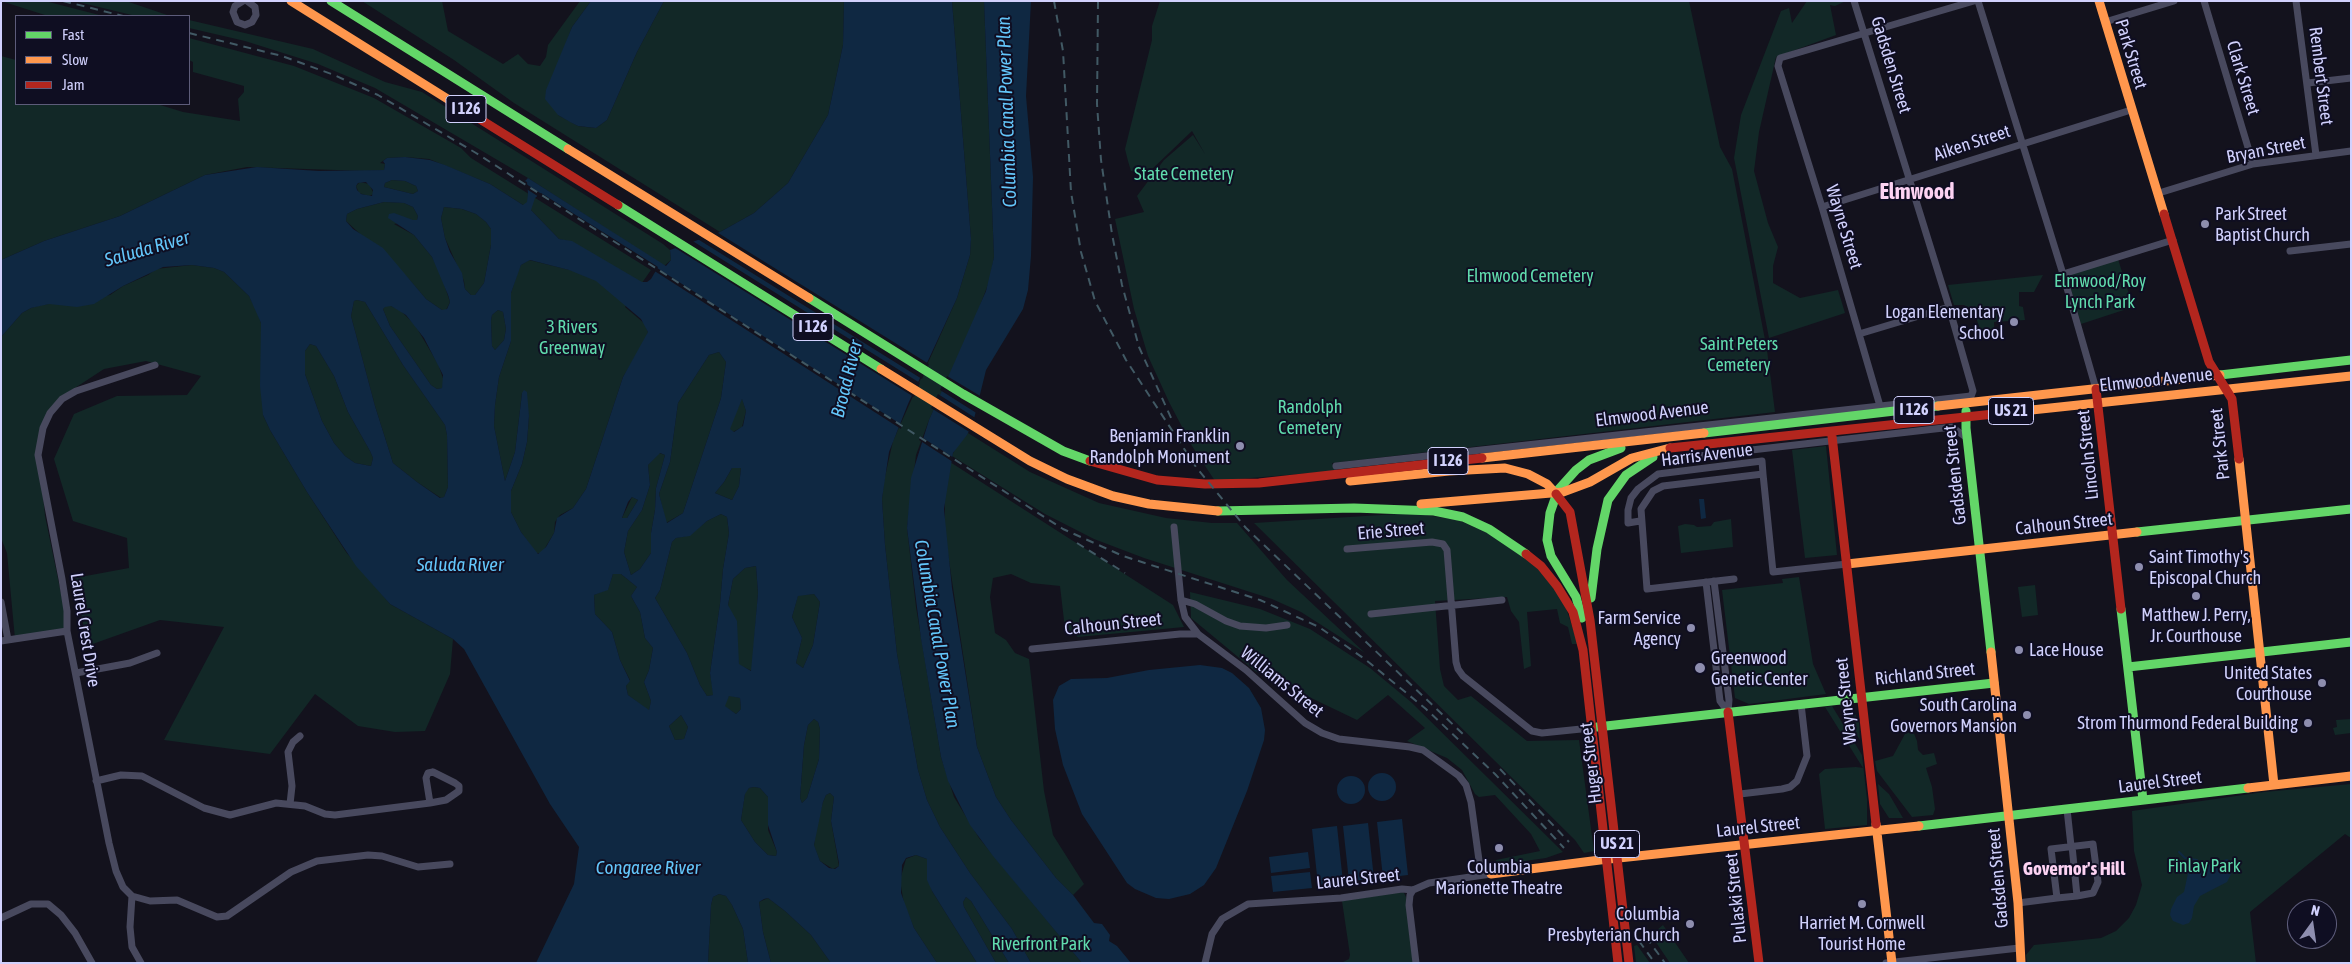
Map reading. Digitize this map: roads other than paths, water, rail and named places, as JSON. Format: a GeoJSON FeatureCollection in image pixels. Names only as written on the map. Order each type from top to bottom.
{"type":"FeatureCollection","features":[{"type":"Feature","properties":{"kind":"main road","name":"I 126"},"geometry":{"type":"LineString","coordinates":[[290,1],[1040,467],[1092,489],[1148,504],[1205,510],[1267,511],[1354,508],[1534,496],[1576,488],[1632,458],[1655,451],[1964,416]]}},
{"type":"Feature","properties":{"kind":"main road","name":"I 126"},"geometry":{"type":"LineString","coordinates":[[331,1],[991,413],[1048,443],[1090,462],[1139,477],[1187,484],[1236,485],[1860,417],[1970,400]]}},
{"type":"Feature","properties":{"kind":"main road","name":"Park Street"},"geometry":{"type":"LineString","coordinates":[[2099,1],[2209,362],[2216,376],[2227,388],[2232,399],[2258,653],[2274,785]]}},
{"type":"Feature","properties":{"kind":"main road","name":"Elmwood Avenue"},"geometry":{"type":"LineString","coordinates":[[1970,400],[2096,389],[2351,360]]}},
{"type":"Feature","properties":{"kind":"main road","name":"Elmwood Avenue"},"geometry":{"type":"LineString","coordinates":[[1964,416],[2351,376]]}},
{"type":"Feature","properties":{"kind":"main road","name":"Lincoln Street"},"geometry":{"type":"LineString","coordinates":[[2096,389],[2143,800]]}},
{"type":"Feature","properties":{"kind":"main road","name":"Gadsden Street"},"geometry":{"type":"LineString","coordinates":[[1970,400],[1964,416],[2018,903],[2021,963]]}},
{"type":"Feature","properties":{"kind":"main road"},"geometry":{"type":"LineString","coordinates":[[991,413],[1046,451],[1083,468],[1128,482],[1197,492],[1242,492],[1495,468],[1513,469],[1528,474],[1541,480],[1554,490],[1570,512],[1590,620]]}},
{"type":"Feature","properties":{"kind":"main road","name":"Wayne Street"},"geometry":{"type":"LineString","coordinates":[[1832,438],[1892,962]]}},
{"type":"Feature","properties":{"kind":"main road","name":"US 21"},"geometry":{"type":"LineString","coordinates":[[1583,650],[1583,620],[1579,604],[1554,562],[1547,532],[1558,490],[1576,470],[1589,460],[1612,450],[1661,439]]}},
{"type":"Feature","properties":{"kind":"main road","name":"US 21"},"geometry":{"type":"LineString","coordinates":[[1590,620],[1597,549],[1608,500],[1633,469],[1654,457],[1681,448]]}},
{"type":"Feature","properties":{"kind":"main road"},"geometry":{"type":"LineString","coordinates":[[1354,508],[1417,510],[1449,514],[1478,524],[1507,539],[1541,566],[1557,586],[1573,612],[1583,650]]}},
{"type":"Feature","properties":{"kind":"main road","name":"Calhoun Street"},"geometry":{"type":"LineString","coordinates":[[1847,564],[2351,509]]}},
{"type":"Feature","properties":{"kind":"main road","name":"Huger Street"},"geometry":{"type":"LineString","coordinates":[[1590,620],[1629,963]]}},
{"type":"Feature","properties":{"kind":"main road"},"geometry":{"type":"LineString","coordinates":[[2128,667],[2351,642]]}},
{"type":"Feature","properties":{"kind":"main road","name":"Huger Street"},"geometry":{"type":"LineString","coordinates":[[1583,650],[1618,963]]}},
{"type":"Feature","properties":{"kind":"main road","name":"Richland Street"},"geometry":{"type":"LineString","coordinates":[[1591,728],[1994,683]]}},
{"type":"Feature","properties":{"kind":"main road","name":"Pulaski Street"},"geometry":{"type":"LineString","coordinates":[[1728,712],[1740,794],[1759,963]]}},
{"type":"Feature","properties":{"kind":"main road","name":"Laurel Street"},"geometry":{"type":"LineString","coordinates":[[1491,874],[1607,859],[1746,846],[2351,776]]}},
{"type":"Feature","properties":{"kind":"street","name":"Gadsden Street"},"geometry":{"type":"LineString","coordinates":[[1854,1],[1949,307],[1973,391],[1970,400]]}},
{"type":"Feature","properties":{"kind":"street"},"geometry":{"type":"LineString","coordinates":[[1864,33],[1974,1]]}},
{"type":"Feature","properties":{"kind":"street","name":"Lincoln Street"},"geometry":{"type":"LineString","coordinates":[[1978,1],[2063,274],[2096,389]]}},
{"type":"Feature","properties":{"kind":"street"},"geometry":{"type":"LineString","coordinates":[[2105,22],[2174,1]]}},
{"type":"Feature","properties":{"kind":"street","name":"Clark Street"},"geometry":{"type":"LineString","coordinates":[[2204,1],[2253,164]]}},
{"type":"Feature","properties":{"kind":"street","name":"Rembert Street"},"geometry":{"type":"LineString","coordinates":[[2296,1],[2316,155]]}},
{"type":"Feature","properties":{"kind":"street","name":"Wayne Street"},"geometry":{"type":"LineString","coordinates":[[1864,33],[1780,58],[1778,66],[1780,78],[1822,207],[1880,406]]}},
{"type":"Feature","properties":{"kind":"street"},"geometry":{"type":"LineString","coordinates":[[2308,84],[2351,78]]}},
{"type":"Feature","properties":{"kind":"street","name":"Aiken Street"},"geometry":{"type":"LineString","coordinates":[[1822,207],[2131,110]]}},
{"type":"Feature","properties":{"kind":"street","name":"Bryan Street"},"geometry":{"type":"LineString","coordinates":[[2159,193],[2253,164],[2351,151]]}},
{"type":"Feature","properties":{"kind":"street"},"geometry":{"type":"LineString","coordinates":[[2063,274],[2173,240]]}},
{"type":"Feature","properties":{"kind":"street"},"geometry":{"type":"LineString","coordinates":[[2290,251],[2351,244]]}},
{"type":"Feature","properties":{"kind":"street"},"geometry":{"type":"LineString","coordinates":[[1859,334],[1949,307]]}},
{"type":"Feature","properties":{"kind":"street","name":"Laurel Crest Drive"},"geometry":{"type":"LineString","coordinates":[[132,896],[123,887],[116,871],[96,781],[67,631],[67,611],[62,579],[38,466],[38,444],[43,428],[54,407],[71,393],[155,365]]}},
{"type":"Feature","properties":{"kind":"street","name":"Elmwood Avenue"},"geometry":{"type":"LineString","coordinates":[[1336,466],[1880,406],[1970,400]]}},
{"type":"Feature","properties":{"kind":"street"},"geometry":{"type":"LineString","coordinates":[[1673,459],[1832,438],[1952,427],[1967,438]]}},
{"type":"Feature","properties":{"kind":"street","name":"Harris Avenue"},"geometry":{"type":"LineString","coordinates":[[1640,521],[1628,522],[1631,498],[1638,489],[1658,474],[1762,461],[1763,474]]}},
{"type":"Feature","properties":{"kind":"street"},"geometry":{"type":"LineString","coordinates":[[1734,579],[1648,589],[1640,521],[1641,509],[1653,491],[1663,486],[1763,474]]}},
{"type":"Feature","properties":{"kind":"street","name":"Calhoun Street"},"geometry":{"type":"LineString","coordinates":[[1763,474],[1773,572],[1847,564]]}},
{"type":"Feature","properties":{"kind":"street","name":"Williams Street"},"geometry":{"type":"LineString","coordinates":[[1174,527],[1181,600],[1185,617],[1198,634],[1246,670],[1306,723],[1322,733],[1339,739],[1423,750],[1458,776],[1466,785],[1471,802],[1481,875]]}},
{"type":"Feature","properties":{"kind":"street","name":"Erie Street"},"geometry":{"type":"LineString","coordinates":[[1347,549],[1438,542],[1443,544],[1447,550],[1451,605]]}},
{"type":"Feature","properties":{"kind":"street","name":"Pulaski Street"},"geometry":{"type":"LineString","coordinates":[[1714,581],[1729,700],[1728,712]]}},
{"type":"Feature","properties":{"kind":"street","name":"Pulaski Street"},"geometry":{"type":"LineString","coordinates":[[1706,582],[1720,701],[1728,712]]}},
{"type":"Feature","properties":{"kind":"street","name":"Calhoun Street"},"geometry":{"type":"LineString","coordinates":[[1181,600],[1195,604],[1226,621],[1240,626],[1266,628],[1287,625]]}},
{"type":"Feature","properties":{"kind":"street"},"geometry":{"type":"LineString","coordinates":[[1371,614],[1502,600]]}},
{"type":"Feature","properties":{"kind":"street"},"geometry":{"type":"LineString","coordinates":[[1,602],[4,641],[67,631]]}},
{"type":"Feature","properties":{"kind":"street","name":"Richland Street"},"geometry":{"type":"LineString","coordinates":[[1451,605],[1458,669],[1463,676],[1532,731],[1542,733],[1591,728]]}},
{"type":"Feature","properties":{"kind":"street","name":"Calhoun Street"},"geometry":{"type":"LineString","coordinates":[[1032,649],[1180,634],[1198,634]]}},
{"type":"Feature","properties":{"kind":"street"},"geometry":{"type":"LineString","coordinates":[[76,673],[130,662],[157,653]]}},
{"type":"Feature","properties":{"kind":"street"},"geometry":{"type":"LineString","coordinates":[[1740,794],[1790,787],[1797,781],[1807,756],[1801,704]]}},
{"type":"Feature","properties":{"kind":"street"},"geometry":{"type":"LineString","coordinates":[[290,804],[292,786],[288,752],[293,742],[300,736]]}},
{"type":"Feature","properties":{"kind":"street"},"geometry":{"type":"LineString","coordinates":[[96,781],[121,775],[142,776],[204,808],[224,814],[240,813],[271,804],[290,804],[325,814],[340,815],[430,804],[450,798],[459,791],[459,786],[433,772],[428,773],[426,784],[430,804]]}},
{"type":"Feature","properties":{"kind":"street"},"geometry":{"type":"LineString","coordinates":[[2068,809],[2078,896]]}},
{"type":"Feature","properties":{"kind":"street"},"geometry":{"type":"LineString","coordinates":[[2018,903],[2078,896],[2093,893],[2097,887],[2098,877],[2093,844],[2051,849],[2057,898]]}},
{"type":"Feature","properties":{"kind":"street"},"geometry":{"type":"LineString","coordinates":[[141,963],[132,947],[130,927],[132,896],[150,902],[177,900],[217,918],[227,916],[291,872],[317,861],[368,855],[382,856],[418,867],[450,864]]}},
{"type":"Feature","properties":{"kind":"street","name":"Laurel Street"},"geometry":{"type":"LineString","coordinates":[[1207,961],[1212,934],[1222,919],[1248,904],[1341,898],[1402,889],[1413,890],[1429,883],[1491,874]]}},
{"type":"Feature","properties":{"kind":"street"},"geometry":{"type":"LineString","coordinates":[[1413,890],[1410,895],[1409,905],[1416,963]]}},
{"type":"Feature","properties":{"kind":"street"},"geometry":{"type":"LineString","coordinates":[[1,918],[31,904],[48,904],[61,915],[75,933],[87,959],[92,963]]}},
{"type":"Feature","properties":{"kind":"street"},"geometry":{"type":"LineString","coordinates":[[1886,963],[2019,948]]}},
{"type":"Feature","properties":{"kind":"water"},"geometry":{"type":"Polygon","coordinates":[[[591,1],[664,1],[637,52],[607,120],[596,128],[578,126],[570,122],[558,115],[545,99],[546,90],[572,27],[591,1]]]}},
{"type":"Feature","properties":{"kind":"water"},"geometry":{"type":"Polygon","coordinates":[[[844,1],[952,1],[971,239],[970,255],[957,298],[908,404],[889,452],[882,499],[885,545],[897,654],[918,770],[927,800],[940,827],[970,873],[1012,929],[1031,963],[1009,963],[971,901],[966,897],[963,902],[964,907],[996,963],[977,963],[932,891],[927,880],[927,859],[916,855],[906,858],[902,865],[901,893],[914,928],[937,963],[831,963],[811,935],[768,898],[759,902],[763,932],[771,963],[748,963],[743,929],[726,896],[719,894],[713,897],[711,905],[708,963],[536,963],[574,884],[579,847],[550,804],[464,649],[453,639],[390,604],[356,566],[307,492],[263,415],[260,386],[261,323],[249,296],[224,272],[214,268],[192,265],[163,267],[123,286],[94,304],[77,307],[49,304],[31,308],[22,313],[1,337],[1,260],[44,241],[120,216],[205,175],[257,167],[319,171],[384,170],[385,164],[383,161],[387,158],[405,157],[430,160],[445,165],[490,184],[523,205],[527,202],[527,182],[525,181],[528,178],[666,266],[671,260],[670,250],[720,232],[754,213],[788,183],[828,115],[843,45],[844,1]],[[392,180],[385,183],[384,187],[413,194],[418,191],[416,186],[405,181],[392,180]],[[366,182],[358,183],[356,186],[361,194],[372,196],[373,190],[366,182]],[[541,193],[535,198],[531,210],[559,239],[572,241],[642,282],[647,282],[651,279],[658,267],[541,193]],[[384,202],[357,209],[347,214],[346,221],[353,229],[383,248],[426,299],[442,310],[447,309],[450,302],[448,295],[432,257],[414,235],[388,218],[389,214],[394,213],[417,220],[418,216],[413,207],[404,203],[384,202]],[[444,207],[441,218],[450,252],[462,273],[465,289],[471,295],[475,295],[484,283],[491,245],[491,229],[476,214],[462,209],[444,207]],[[530,260],[521,265],[511,293],[511,341],[499,377],[494,426],[505,481],[515,452],[522,393],[524,390],[527,392],[529,416],[527,442],[522,464],[511,491],[511,512],[521,532],[538,554],[546,547],[554,533],[557,518],[573,508],[586,489],[623,377],[648,332],[641,319],[596,281],[569,270],[530,260]],[[357,300],[354,301],[351,316],[375,406],[393,463],[440,498],[444,497],[448,487],[447,435],[445,425],[403,365],[365,302],[357,300]],[[391,306],[383,309],[390,326],[431,385],[437,389],[442,388],[443,375],[424,338],[406,315],[391,306]],[[498,310],[492,315],[491,321],[492,346],[495,350],[504,340],[506,329],[503,312],[498,310]],[[310,344],[305,351],[305,374],[322,421],[334,443],[345,456],[355,463],[371,466],[373,458],[348,412],[334,376],[316,346],[310,344]],[[719,352],[709,355],[678,403],[670,462],[659,494],[667,523],[683,513],[721,398],[726,362],[719,352]],[[742,399],[730,429],[734,432],[743,426],[746,411],[742,399]],[[660,453],[648,465],[650,485],[642,510],[628,531],[624,552],[631,575],[640,569],[651,553],[651,533],[656,488],[665,455],[660,453]],[[732,468],[715,493],[732,500],[739,486],[741,468],[732,468]],[[632,497],[622,518],[627,518],[638,500],[632,497]],[[721,514],[707,521],[690,536],[676,538],[672,542],[660,590],[655,598],[687,653],[700,685],[707,696],[713,695],[710,673],[729,533],[727,517],[721,514]],[[756,566],[745,568],[733,579],[728,605],[737,621],[739,664],[751,671],[758,593],[756,566]],[[613,574],[608,590],[594,595],[595,614],[612,632],[620,660],[630,681],[626,686],[628,695],[649,710],[651,701],[644,682],[649,670],[653,648],[645,638],[640,612],[631,596],[637,587],[621,574],[613,574]],[[814,594],[798,596],[792,617],[802,638],[796,663],[803,668],[813,645],[820,602],[814,594]],[[729,696],[725,706],[736,714],[741,709],[740,698],[729,696]],[[681,715],[669,726],[675,740],[684,739],[688,727],[681,715]],[[814,719],[808,725],[804,745],[800,798],[802,803],[807,798],[819,759],[820,729],[818,722],[814,719]],[[754,787],[749,788],[745,794],[741,820],[755,842],[768,855],[776,856],[777,852],[768,825],[768,797],[760,788],[754,787]],[[830,793],[826,795],[823,802],[814,845],[820,861],[829,868],[835,869],[839,866],[831,821],[834,797],[830,793]]]}},
{"type":"Feature","properties":{"kind":"water","name":"Columbia Canal Power Plan"},"geometry":{"type":"Polygon","coordinates":[[[984,1],[1031,1],[1026,96],[1033,177],[1031,256],[1028,290],[1023,309],[986,370],[973,423],[967,435],[953,453],[944,509],[952,588],[977,747],[996,797],[1011,820],[1056,878],[1073,895],[1094,923],[1102,924],[1110,935],[1109,941],[1117,946],[1131,963],[1082,963],[993,856],[970,825],[948,781],[941,757],[921,639],[907,528],[911,478],[929,420],[986,291],[994,257],[984,1]]]}},
{"type":"Feature","properties":{"kind":"water"},"geometry":{"type":"Polygon","coordinates":[[[1699,499],[1704,499],[1706,518],[1701,519],[1699,499]]]}},
{"type":"Feature","properties":{"kind":"water"},"geometry":{"type":"Polygon","coordinates":[[[1200,665],[1222,668],[1232,673],[1249,688],[1261,708],[1265,730],[1264,740],[1247,791],[1216,868],[1204,885],[1190,894],[1169,899],[1156,898],[1135,889],[1127,883],[1082,814],[1063,765],[1055,729],[1053,700],[1059,686],[1071,679],[1107,678],[1149,670],[1200,665]]]}},
{"type":"Feature","properties":{"kind":"water"},"geometry":{"type":"Polygon","coordinates":[[[1382,773],[1392,777],[1396,787],[1392,797],[1382,801],[1372,797],[1368,787],[1372,777],[1382,773]]]}},
{"type":"Feature","properties":{"kind":"water"},"geometry":{"type":"Polygon","coordinates":[[[1351,776],[1361,780],[1365,790],[1361,800],[1351,804],[1341,800],[1337,790],[1341,780],[1351,776]]]}},
{"type":"Feature","properties":{"kind":"water"},"geometry":{"type":"Polygon","coordinates":[[[1402,819],[1408,875],[1383,878],[1377,822],[1402,819]]]}},
{"type":"Feature","properties":{"kind":"water"},"geometry":{"type":"Polygon","coordinates":[[[1368,823],[1374,879],[1349,881],[1343,826],[1368,823]]]}},
{"type":"Feature","properties":{"kind":"water"},"geometry":{"type":"Polygon","coordinates":[[[1337,826],[1343,882],[1318,885],[1312,829],[1337,826]]]}},
{"type":"Feature","properties":{"kind":"water"},"geometry":{"type":"Polygon","coordinates":[[[1308,852],[1310,868],[1271,873],[1269,857],[1308,852]]]}},
{"type":"Feature","properties":{"kind":"water"},"geometry":{"type":"Polygon","coordinates":[[[2227,859],[2231,861],[2233,870],[2227,882],[2200,896],[2194,906],[2189,923],[2183,925],[2173,921],[2170,915],[2171,909],[2177,897],[2184,892],[2188,873],[2185,870],[2190,868],[2197,860],[2208,865],[2227,859]]]}},
{"type":"Feature","properties":{"kind":"water"},"geometry":{"type":"Polygon","coordinates":[[[1310,872],[1312,888],[1273,892],[1271,876],[1310,872]]]}},
{"type":"Feature","properties":{"kind":"waterway"},"geometry":{"type":"LineString","coordinates":[[2179,852],[2185,858],[2197,860]]}},
{"type":"Feature","properties":{"kind":"railway"},"geometry":{"type":"LineString","coordinates":[[63,1],[119,15]]}},
{"type":"Feature","properties":{"kind":"railway"},"geometry":{"type":"LineString","coordinates":[[1054,1],[1063,51],[1071,192],[1081,252],[1095,301],[1126,360],[1196,467],[1246,528],[1464,735]]}},
{"type":"Feature","properties":{"kind":"railway"},"geometry":{"type":"LineString","coordinates":[[1098,1],[1097,104],[1101,160],[1112,234],[1122,285],[1139,347],[1172,420]]}},
{"type":"Feature","properties":{"kind":"railway"},"geometry":{"type":"LineString","coordinates":[[190,33],[282,56],[334,75],[378,95],[476,153],[1063,529],[1123,556],[1260,600],[1319,627],[1366,660],[1426,709],[1495,774],[1564,848]]}},
{"type":"Feature","properties":{"kind":"railway"},"geometry":{"type":"LineString","coordinates":[[1077,543],[1125,573]]}},
{"type":"Feature","properties":{"kind":"railway"},"geometry":{"type":"LineString","coordinates":[[1500,769],[1569,842]]}},
{"type":"Feature","properties":{"kind":"railway"},"geometry":{"type":"LineString","coordinates":[[1646,937],[1665,963]]}},
{"type":"Feature","properties":{"kind":"railway"},"geometry":{"type":"LineString","coordinates":[[1639,941],[1655,963]]}},
{"type":"Feature","properties":{"kind":"place","name":"Park Street Baptist Church"},"geometry":{"type":"Point","coordinates":[2205,224]}},
{"type":"Feature","properties":{"kind":"place","name":"Logan Elementary School"},"geometry":{"type":"Point","coordinates":[2014,322]}},
{"type":"Feature","properties":{"kind":"place","name":"Benjamin Franklin Randolph Monument"},"geometry":{"type":"Point","coordinates":[1240,446]}},
{"type":"Feature","properties":{"kind":"place","name":"Saint Timothy's Episcopal Church"},"geometry":{"type":"Point","coordinates":[2139,567]}},
{"type":"Feature","properties":{"kind":"place","name":"Matthew J. Perry, Jr. Courthouse"},"geometry":{"type":"Point","coordinates":[2196,596]}},
{"type":"Feature","properties":{"kind":"place","name":"Farm Service Agency"},"geometry":{"type":"Point","coordinates":[1691,628]}},
{"type":"Feature","properties":{"kind":"place","name":"Lace House"},"geometry":{"type":"Point","coordinates":[2019,650]}},
{"type":"Feature","properties":{"kind":"place","name":"Greenwood Genetic Center"},"geometry":{"type":"Point","coordinates":[1700,668]}},
{"type":"Feature","properties":{"kind":"place","name":"United States Courthouse"},"geometry":{"type":"Point","coordinates":[2322,683]}},
{"type":"Feature","properties":{"kind":"place","name":"South Carolina Governors Mansion"},"geometry":{"type":"Point","coordinates":[2027,715]}},
{"type":"Feature","properties":{"kind":"place","name":"Strom Thurmond Federal Building"},"geometry":{"type":"Point","coordinates":[2308,723]}},
{"type":"Feature","properties":{"kind":"place","name":"Columbia Marionette Theatre"},"geometry":{"type":"Point","coordinates":[1499,848]}},
{"type":"Feature","properties":{"kind":"place","name":"Harriet M. Cornwell Tourist Home"},"geometry":{"type":"Point","coordinates":[1862,904]}},
{"type":"Feature","properties":{"kind":"place","name":"Columbia Presbyterian Church"},"geometry":{"type":"Point","coordinates":[1690,924]}},
{"type":"Feature","properties":{"kind":"district","name":"Elmwood"},"geometry":{"type":"Point","coordinates":[1917,192]}},
{"type":"Feature","properties":{"kind":"district","name":"Governor's Hill"},"geometry":{"type":"Point","coordinates":[2074,869]}},
{"type":"Feature","properties":{"kind":"park label","name":"State Cemetery"},"geometry":{"type":"Point","coordinates":[1184,174]}},
{"type":"Feature","properties":{"kind":"park label","name":"Elmwood Cemetery"},"geometry":{"type":"Point","coordinates":[1530,276]}},
{"type":"Feature","properties":{"kind":"park label","name":"Elmwood/Roy Lynch Park"},"geometry":{"type":"Point","coordinates":[2100,291]}},
{"type":"Feature","properties":{"kind":"park label","name":"3 Rivers Greenway"},"geometry":{"type":"Point","coordinates":[572,337]}},
{"type":"Feature","properties":{"kind":"park label","name":"Saint Peters Cemetery"},"geometry":{"type":"Point","coordinates":[1739,354]}},
{"type":"Feature","properties":{"kind":"park label","name":"Randolph Cemetery"},"geometry":{"type":"Point","coordinates":[1310,417]}},
{"type":"Feature","properties":{"kind":"park label","name":"Finlay Park"},"geometry":{"type":"Point","coordinates":[2204,866]}},
{"type":"Feature","properties":{"kind":"park label","name":"Riverfront Park"},"geometry":{"type":"Point","coordinates":[1041,944]}},
{"type":"Feature","properties":{"kind":"water label","name":"Saluda River"},"geometry":{"type":"Point","coordinates":[147,249]}},
{"type":"Feature","properties":{"kind":"water label","name":"Broad River"},"geometry":{"type":"Point","coordinates":[847,379]}},
{"type":"Feature","properties":{"kind":"water label","name":"Saluda River"},"geometry":{"type":"Point","coordinates":[460,565]}},
{"type":"Feature","properties":{"kind":"water label","name":"Congaree River"},"geometry":{"type":"Point","coordinates":[648,868]}}]}
